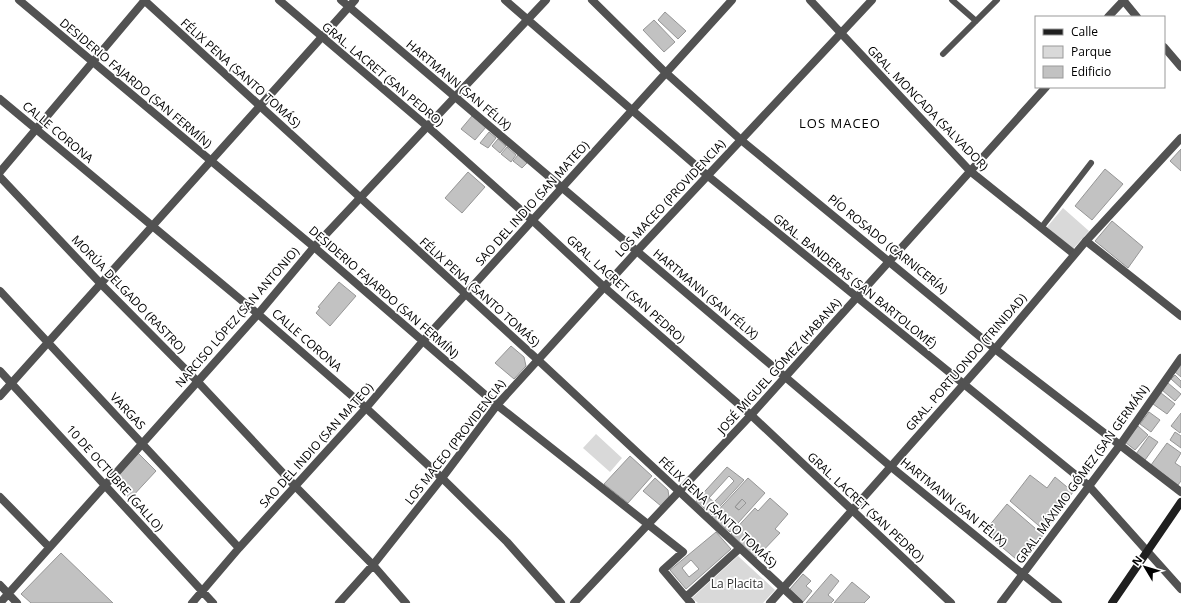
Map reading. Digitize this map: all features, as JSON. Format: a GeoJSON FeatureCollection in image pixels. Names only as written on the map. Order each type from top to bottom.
{"type":"FeatureCollection","features":[{"type":"Feature","properties":{"kind":"main road"},"geometry":{"type":"LineString","coordinates":[[1112,603],[1181,502]]}},
{"type":"Feature","properties":{"kind":"street","name":"DESIDERIO FAJARDO (SAN FERMÍN)"},"geometry":{"type":"LineString","coordinates":[[19,0],[92,63],[314,247],[497,405],[684,552],[662,570],[689,600]]}},
{"type":"Feature","properties":{"kind":"street"},"geometry":{"type":"LineString","coordinates":[[0,172],[38,130],[145,0]]}},
{"type":"Feature","properties":{"kind":"street","name":"FÉLIX PENA (SANTO TOMÁS)"},"geometry":{"type":"LineString","coordinates":[[145,0],[361,198],[465,296],[538,360],[679,493],[799,603]]}},
{"type":"Feature","properties":{"kind":"street","name":"GRAL. LACRET (SAN PEDRO)"},"geometry":{"type":"LineString","coordinates":[[279,0],[428,127],[604,287],[751,415],[951,603]]}},
{"type":"Feature","properties":{"kind":"street","name":"HARTMANN (SAN FÉLIX)"},"geometry":{"type":"LineString","coordinates":[[341,0],[890,466],[1058,603]]}},
{"type":"Feature","properties":{"kind":"street"},"geometry":{"type":"LineString","coordinates":[[0,396],[354,0]]}},
{"type":"Feature","properties":{"kind":"street","name":"GRAL. BANDERAS (SAN BARTOLOMÉ)"},"geometry":{"type":"LineString","coordinates":[[505,0],[708,176],[962,385],[1088,485],[1181,589]]}},
{"type":"Feature","properties":{"kind":"street","name":"NARCISO LÓPEZ (SAN ANTONIO)"},"geometry":{"type":"LineString","coordinates":[[0,603],[258,314],[314,247],[456,98],[546,0]]}},
{"type":"Feature","properties":{"kind":"street","name":"PÍO ROSADO (CARNICERÍA)"},"geometry":{"type":"LineString","coordinates":[[592,0],[666,72],[741,140],[995,348],[1181,492]]}},
{"type":"Feature","properties":{"kind":"street","name":"SAO DEL INDIO (SAN MATEO)"},"geometry":{"type":"LineString","coordinates":[[192,603],[238,548],[366,408],[423,341],[732,0]]}},
{"type":"Feature","properties":{"kind":"street","name":"GRAL. MONCADA (SALVADOR)"},"geometry":{"type":"LineString","coordinates":[[810,0],[970,171],[1074,254]]}},
{"type":"Feature","properties":{"kind":"street","name":"LOS MACEO (PROVIDENCIA)"},"geometry":{"type":"LineString","coordinates":[[339,603],[373,565],[442,478],[497,405],[636,251],[872,0]]}},
{"type":"Feature","properties":{"kind":"street"},"geometry":{"type":"LineString","coordinates":[[1109,16],[1123,0],[1137,16]]}},
{"type":"Feature","properties":{"kind":"street"},"geometry":{"type":"LineString","coordinates":[[1165,48],[1181,67]]}},
{"type":"Feature","properties":{"kind":"street","name":"JOSÉ MIGUEL GÓMEZ (HABANA)"},"geometry":{"type":"LineString","coordinates":[[574,603],[679,493],[891,262],[1045,88]]}},
{"type":"Feature","properties":{"kind":"street","name":"CALLE CORONA"},"geometry":{"type":"LineString","coordinates":[[0,99],[258,314],[366,408],[442,478],[507,542],[561,603]]}},
{"type":"Feature","properties":{"kind":"street","name":"GRAL. PORTUONDO (TRINIDAD)"},"geometry":{"type":"LineString","coordinates":[[770,603],[784,589],[890,466],[995,348],[1074,254],[1181,138]]}},
{"type":"Feature","properties":{"kind":"street","name":"MORÚA DELGADO (RASTRO)"},"geometry":{"type":"LineString","coordinates":[[0,177],[101,284],[197,381],[295,486],[373,565],[406,603]]}},
{"type":"Feature","properties":{"kind":"street"},"geometry":{"type":"LineString","coordinates":[[1086,241],[1181,316]]}},
{"type":"Feature","properties":{"kind":"street","name":"VARGAS"},"geometry":{"type":"LineString","coordinates":[[0,291],[238,548]]}},
{"type":"Feature","properties":{"kind":"street","name":"GRAL. MÁXIMO GÓMEZ (SAN GERMÁN)"},"geometry":{"type":"LineString","coordinates":[[1001,603],[1088,485],[1120,445],[1181,358]]}},
{"type":"Feature","properties":{"kind":"street","name":"10 DE OCTUBRE (GALLO)"},"geometry":{"type":"LineString","coordinates":[[0,371],[213,603]]}},
{"type":"Feature","properties":{"kind":"street"},"geometry":{"type":"LineString","coordinates":[[0,498],[49,547]]}},
{"type":"Feature","properties":{"kind":"street"},"geometry":{"type":"LineString","coordinates":[[689,600],[740,548]]}},
{"type":"Feature","properties":{"kind":"street"},"geometry":{"type":"LineString","coordinates":[[0,585],[18,603]]}},
{"type":"Feature","properties":{"kind":"lane"},"geometry":{"type":"LineString","coordinates":[[952,0],[976,21]]}},
{"type":"Feature","properties":{"kind":"lane"},"geometry":{"type":"LineString","coordinates":[[943,54],[997,0]]}},
{"type":"Feature","properties":{"kind":"lane"},"geometry":{"type":"LineString","coordinates":[[1041,228],[1091,163]]}},
{"type":"Feature","properties":{"kind":"green space"},"geometry":{"type":"Polygon","coordinates":[[[1063,208],[1089,231],[1073,249],[1047,227],[1063,208]]]}},
{"type":"Feature","properties":{"kind":"green space"},"geometry":{"type":"Polygon","coordinates":[[[596,434],[622,458],[610,472],[583,448],[596,434]]]}},
{"type":"Feature","properties":{"kind":"green space","name":"La Placita"},"geometry":{"type":"Polygon","coordinates":[[[738,556],[775,590],[763,603],[698,603],[692,598],[738,556]]]}},
{"type":"Feature","properties":{"kind":"building"},"geometry":{"type":"Polygon","coordinates":[[[665,12],[686,31],[678,39],[658,20],[665,12]]]}},
{"type":"Feature","properties":{"kind":"building"},"geometry":{"type":"Polygon","coordinates":[[[654,20],[675,42],[664,52],[643,30],[654,20]]]}},
{"type":"Feature","properties":{"kind":"building"},"geometry":{"type":"Polygon","coordinates":[[[472,116],[486,127],[475,140],[461,129],[472,116]]]}},
{"type":"Feature","properties":{"kind":"building"},"geometry":{"type":"Polygon","coordinates":[[[489,132],[496,138],[488,148],[480,143],[489,132]]]}},
{"type":"Feature","properties":{"kind":"building"},"geometry":{"type":"Polygon","coordinates":[[[498,139],[506,146],[500,153],[492,146],[498,139]]]}},
{"type":"Feature","properties":{"kind":"building"},"geometry":{"type":"Polygon","coordinates":[[[507,147],[516,155],[511,162],[501,154],[507,147]]]}},
{"type":"Feature","properties":{"kind":"building"},"geometry":{"type":"Polygon","coordinates":[[[1181,149],[1181,171],[1170,161],[1181,149]]]}},
{"type":"Feature","properties":{"kind":"building"},"geometry":{"type":"Polygon","coordinates":[[[518,155],[527,163],[522,168],[513,161],[518,155]]]}},
{"type":"Feature","properties":{"kind":"building"},"geometry":{"type":"Polygon","coordinates":[[[1105,169],[1123,184],[1092,220],[1075,206],[1105,169]]]}},
{"type":"Feature","properties":{"kind":"building"},"geometry":{"type":"Polygon","coordinates":[[[468,172],[485,187],[462,213],[445,198],[468,172]]]}},
{"type":"Feature","properties":{"kind":"building"},"geometry":{"type":"Polygon","coordinates":[[[1112,221],[1143,247],[1128,268],[1095,241],[1112,221]]]}},
{"type":"Feature","properties":{"kind":"building"},"geometry":{"type":"Polygon","coordinates":[[[339,282],[356,296],[330,326],[316,313],[320,308],[318,307],[339,282]]]}},
{"type":"Feature","properties":{"kind":"building"},"geometry":{"type":"Polygon","coordinates":[[[511,346],[524,357],[526,366],[514,379],[495,363],[511,346]]]}},
{"type":"Feature","properties":{"kind":"building"},"geometry":{"type":"Polygon","coordinates":[[[1181,365],[1181,377],[1175,372],[1181,365]]]}},
{"type":"Feature","properties":{"kind":"building"},"geometry":{"type":"Polygon","coordinates":[[[1175,375],[1181,381],[1181,388],[1171,379],[1175,375]]]}},
{"type":"Feature","properties":{"kind":"building"},"geometry":{"type":"Polygon","coordinates":[[[1168,383],[1181,394],[1175,401],[1162,390],[1168,383]]]}},
{"type":"Feature","properties":{"kind":"building"},"geometry":{"type":"Polygon","coordinates":[[[1161,393],[1175,404],[1167,414],[1153,404],[1161,393]]]}},
{"type":"Feature","properties":{"kind":"building"},"geometry":{"type":"Polygon","coordinates":[[[1149,412],[1160,420],[1151,432],[1140,424],[1149,412]]]}},
{"type":"Feature","properties":{"kind":"building"},"geometry":{"type":"Polygon","coordinates":[[[1181,413],[1181,431],[1180,433],[1171,426],[1181,413]]]}},
{"type":"Feature","properties":{"kind":"building"},"geometry":{"type":"Polygon","coordinates":[[[1138,426],[1148,435],[1135,450],[1125,442],[1138,426]]]}},
{"type":"Feature","properties":{"kind":"building"},"geometry":{"type":"Polygon","coordinates":[[[1175,432],[1181,436],[1181,448],[1170,440],[1175,432]]]}},
{"type":"Feature","properties":{"kind":"building"},"geometry":{"type":"Polygon","coordinates":[[[1149,436],[1158,442],[1145,460],[1136,454],[1149,436]]]}},
{"type":"Feature","properties":{"kind":"building"},"geometry":{"type":"Polygon","coordinates":[[[1167,443],[1181,453],[1175,463],[1181,467],[1181,481],[1178,485],[1151,465],[1167,443]]]}},
{"type":"Feature","properties":{"kind":"building"},"geometry":{"type":"Polygon","coordinates":[[[138,453],[156,471],[130,499],[114,480],[138,453]]]}},
{"type":"Feature","properties":{"kind":"building"},"geometry":{"type":"Polygon","coordinates":[[[630,456],[652,476],[628,503],[604,484],[630,456]]]}},
{"type":"Feature","properties":{"kind":"building"},"geometry":{"type":"Polygon","coordinates":[[[727,467],[744,480],[712,515],[696,501],[727,467]],[[729,476],[709,498],[714,502],[734,481],[729,476]]]}},
{"type":"Feature","properties":{"kind":"building"},"geometry":{"type":"Polygon","coordinates":[[[1030,475],[1047,488],[1055,477],[1073,492],[1045,531],[1010,501],[1030,475]]]}},
{"type":"Feature","properties":{"kind":"building"},"geometry":{"type":"Polygon","coordinates":[[[655,478],[668,490],[669,497],[661,506],[643,491],[655,478]]]}},
{"type":"Feature","properties":{"kind":"building"},"geometry":{"type":"Polygon","coordinates":[[[748,478],[765,493],[730,532],[712,517],[748,478]],[[742,499],[735,507],[739,510],[746,503],[742,499]]]}},
{"type":"Feature","properties":{"kind":"building"},"geometry":{"type":"Polygon","coordinates":[[[770,498],[788,514],[775,529],[780,533],[756,558],[731,534],[755,508],[758,511],[770,498]]]}},
{"type":"Feature","properties":{"kind":"building"},"geometry":{"type":"Polygon","coordinates":[[[742,499],[746,503],[739,510],[735,507],[742,499]]]}},
{"type":"Feature","properties":{"kind":"building"},"geometry":{"type":"Polygon","coordinates":[[[1007,504],[1043,535],[1022,564],[984,532],[1007,504]]]}},
{"type":"Feature","properties":{"kind":"building"},"geometry":{"type":"Polygon","coordinates":[[[716,532],[731,549],[686,589],[670,570],[716,532]]]}},
{"type":"Feature","properties":{"kind":"building"},"geometry":{"type":"Polygon","coordinates":[[[61,553],[113,603],[31,603],[21,594],[61,553]]]}},
{"type":"Feature","properties":{"kind":"building"},"geometry":{"type":"Polygon","coordinates":[[[691,560],[699,569],[689,577],[682,568],[691,560]]]}},
{"type":"Feature","properties":{"kind":"building"},"geometry":{"type":"Polygon","coordinates":[[[803,574],[811,581],[806,586],[812,591],[803,602],[790,589],[803,574]]]}},
{"type":"Feature","properties":{"kind":"building"},"geometry":{"type":"Polygon","coordinates":[[[831,574],[839,581],[828,595],[834,600],[831,603],[806,603],[831,574]]]}},
{"type":"Feature","properties":{"kind":"building"},"geometry":{"type":"Polygon","coordinates":[[[852,582],[870,597],[864,603],[834,603],[852,582]]]}},
{"type":"Feature","properties":{"kind":"district","name":"LOS MACEO"},"geometry":{"type":"Point","coordinates":[840,123]}}]}
